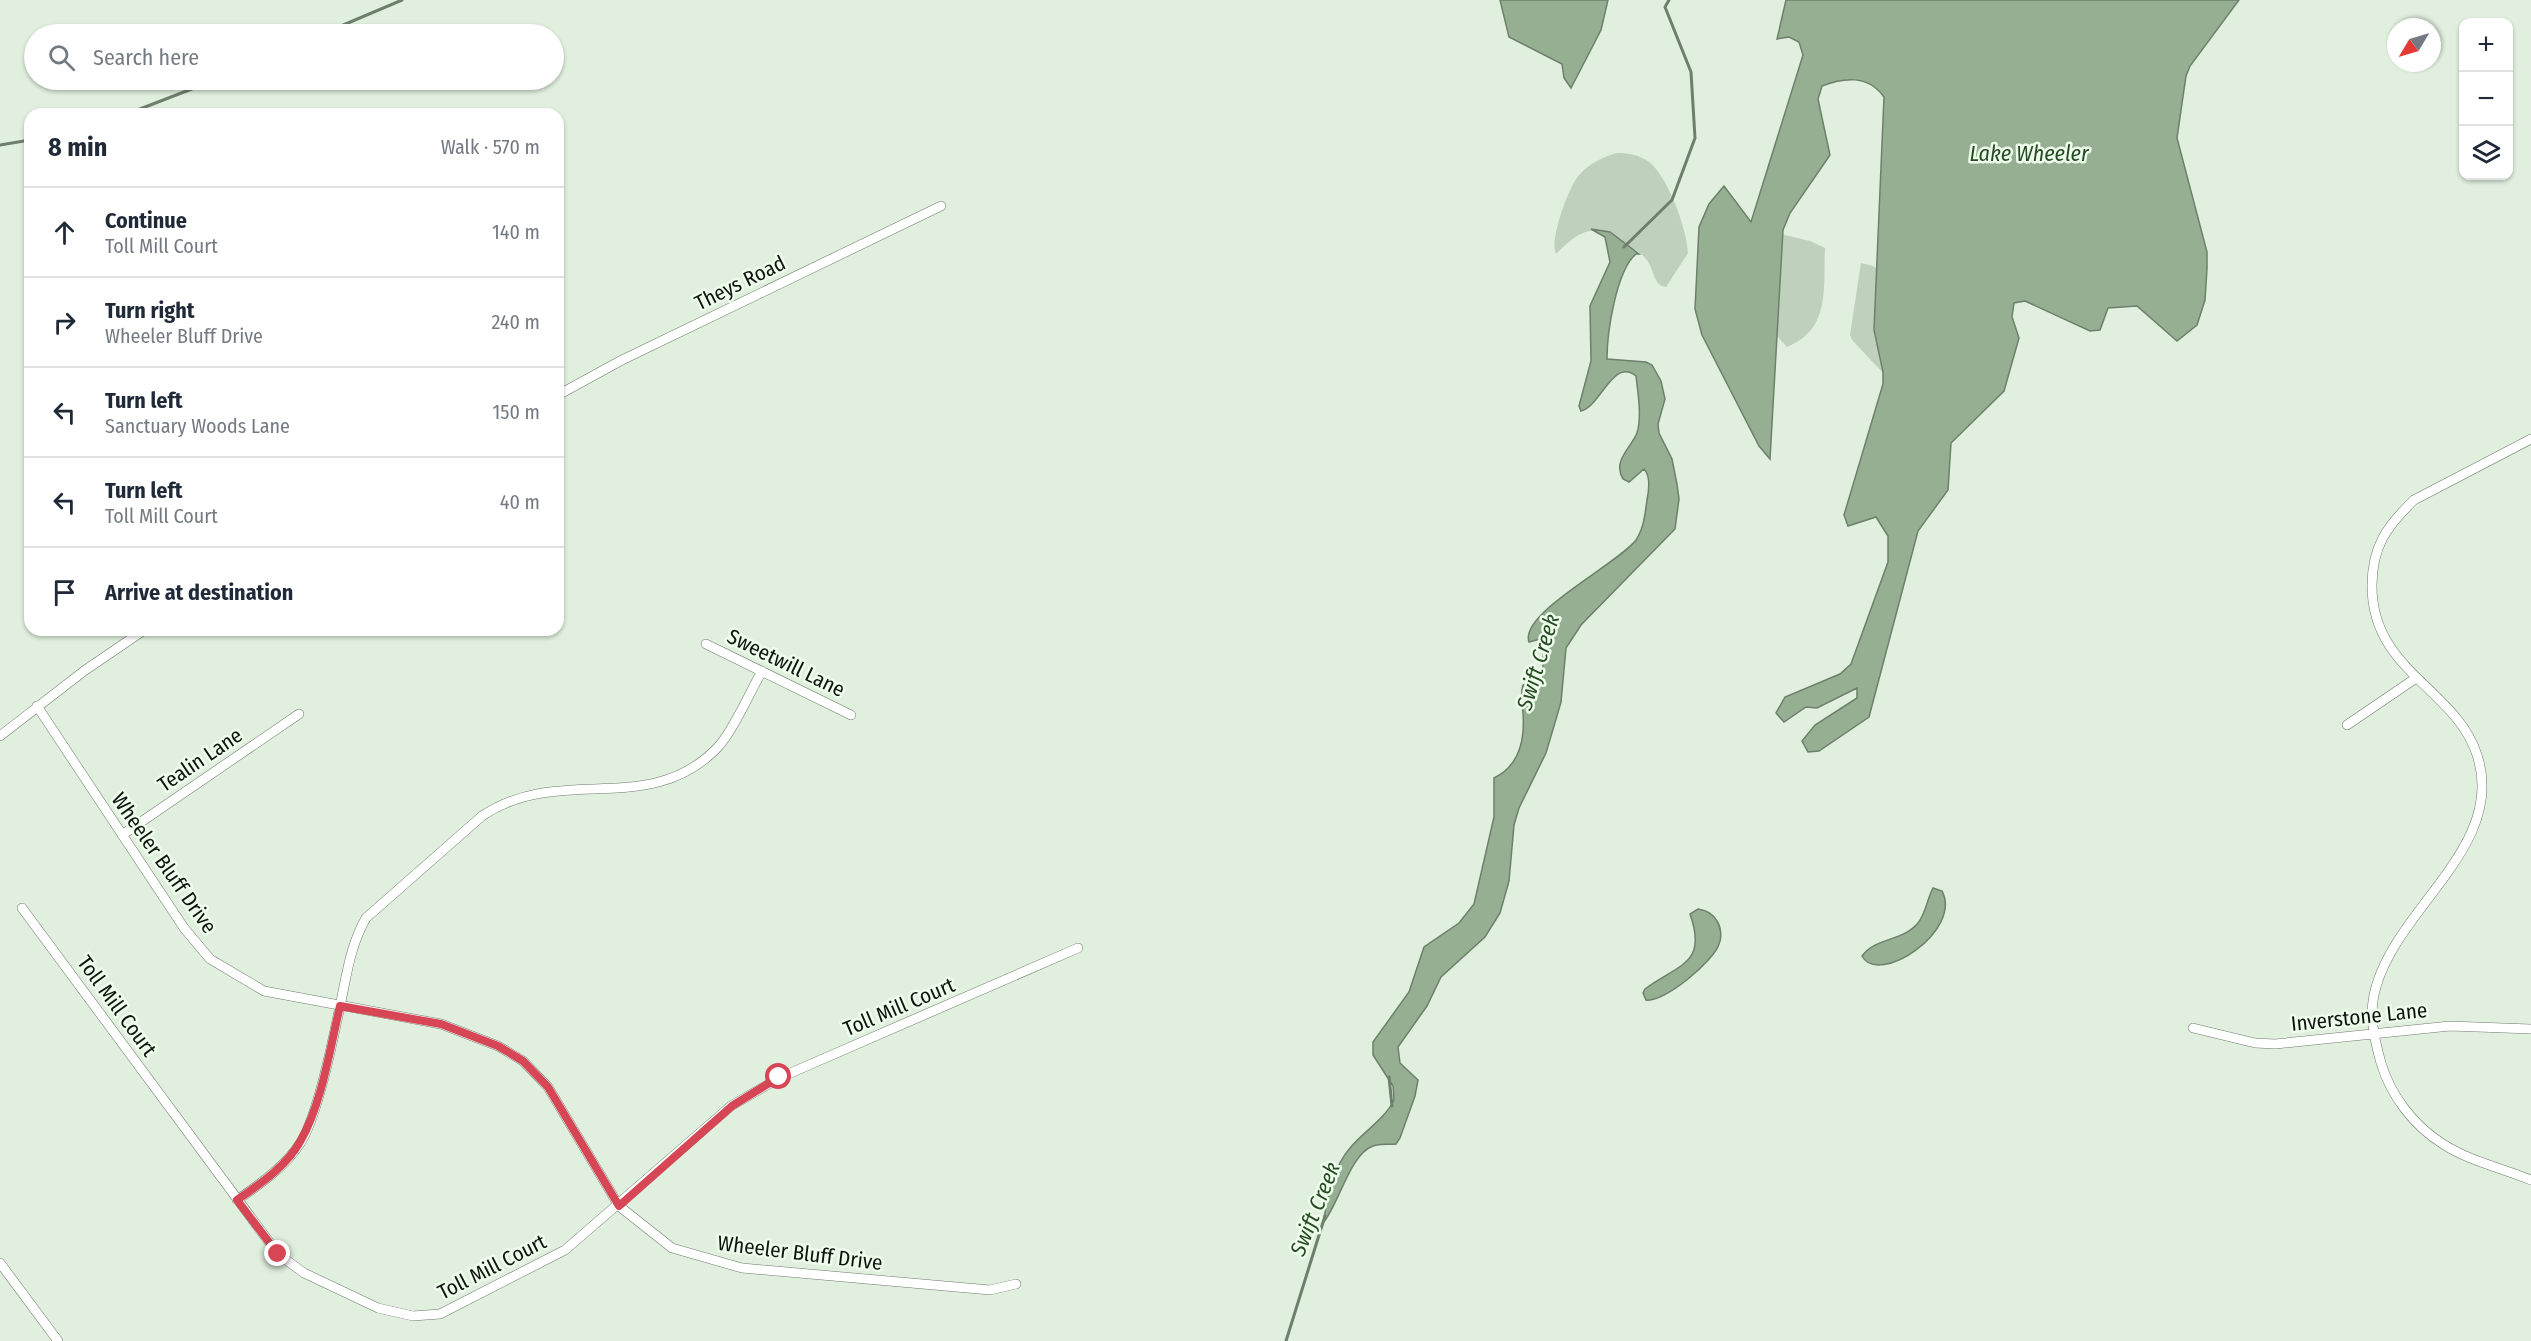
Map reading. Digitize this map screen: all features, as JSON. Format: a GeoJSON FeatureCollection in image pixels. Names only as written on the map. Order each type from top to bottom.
{"type":"FeatureCollection","features":[{"type":"Feature","properties":{"kind":"street","name":"Theys Road"},"geometry":{"type":"LineString","coordinates":[[564,392],[622,360],[941,206]]}},
{"type":"Feature","properties":{"kind":"street"},"geometry":{"type":"LineString","coordinates":[[2531,438],[2414,500],[2388,528],[2372,563],[2372,599],[2379,629],[2391,650],[2469,736],[2483,778],[2480,813],[2469,838],[2389,951],[2375,989],[2373,1034],[2385,1076],[2404,1109],[2423,1130],[2444,1145],[2531,1180]]}},
{"type":"Feature","properties":{"kind":"street"},"geometry":{"type":"LineString","coordinates":[[0,736],[136,636]]}},
{"type":"Feature","properties":{"kind":"street","name":"Sweetwill Lane"},"geometry":{"type":"LineString","coordinates":[[706,644],[851,715]]}},
{"type":"Feature","properties":{"kind":"street"},"geometry":{"type":"LineString","coordinates":[[237,1200],[283,1164],[301,1142],[312,1118],[354,939],[366,918],[482,816],[499,804],[523,795],[551,790],[652,785],[672,780],[698,765],[720,746],[762,671]]}},
{"type":"Feature","properties":{"kind":"street"},"geometry":{"type":"LineString","coordinates":[[2348,725],[2416,678]]}},
{"type":"Feature","properties":{"kind":"street","name":"Wheeler Bluff Drive"},"geometry":{"type":"LineString","coordinates":[[38,706],[184,928],[210,959],[264,991],[450,1027],[498,1046],[523,1061],[548,1087],[619,1206],[672,1248],[742,1268],[990,1290],[1016,1284]]}},
{"type":"Feature","properties":{"kind":"street","name":"Tealin Lane"},"geometry":{"type":"LineString","coordinates":[[122,835],[299,714]]}},
{"type":"Feature","properties":{"kind":"street","name":"Toll Mill Court"},"geometry":{"type":"LineString","coordinates":[[22,908],[278,1254],[304,1272],[378,1308],[413,1316],[440,1314],[552,1257],[619,1206],[732,1106],[779,1077],[1051,962],[1078,948]]}},
{"type":"Feature","properties":{"kind":"street","name":"Inverstone Lane"},"geometry":{"type":"LineString","coordinates":[[2193,1028],[2255,1043],[2275,1044],[2450,1026],[2531,1029]]}},
{"type":"Feature","properties":{"kind":"street"},"geometry":{"type":"LineString","coordinates":[[0,1263],[58,1341]]}},
{"type":"Feature","properties":{"kind":"shaded area"},"geometry":{"type":"Polygon","coordinates":[[[1617,153],[1634,155],[1649,162],[1663,179],[1675,204],[1688,253],[1666,287],[1656,280],[1649,263],[1642,255],[1607,233],[1590,231],[1582,233],[1556,254],[1555,237],[1558,225],[1566,200],[1576,180],[1592,164],[1617,153]]]}},
{"type":"Feature","properties":{"kind":"shaded area"},"geometry":{"type":"Polygon","coordinates":[[[1776,233],[1810,241],[1825,248],[1824,293],[1818,319],[1811,330],[1787,347],[1766,324],[1776,233]]]}},
{"type":"Feature","properties":{"kind":"shaded area"},"geometry":{"type":"Polygon","coordinates":[[[1861,263],[1873,266],[1903,285],[1884,374],[1850,335],[1861,263]]]}},
{"type":"Feature","properties":{"kind":"water"},"geometry":{"type":"Polygon","coordinates":[[[1500,0],[1608,0],[1601,30],[1571,88],[1564,78],[1562,64],[1509,37],[1500,0]]]}},
{"type":"Feature","properties":{"kind":"water","name":"Lake Wheeler"},"geometry":{"type":"Polygon","coordinates":[[[1786,0],[2239,0],[2190,66],[2186,76],[2177,138],[2207,252],[2205,300],[2197,325],[2177,341],[2137,306],[2108,308],[2100,330],[2090,331],[2025,301],[2014,303],[2012,317],[2019,338],[2004,391],[1951,443],[1948,490],[1918,531],[1869,717],[1819,751],[1808,752],[1802,741],[1815,725],[1857,698],[1857,688],[1817,708],[1806,707],[1784,722],[1776,713],[1785,697],[1840,674],[1851,664],[1888,562],[1888,536],[1876,517],[1848,526],[1844,515],[1883,384],[1883,372],[1874,330],[1884,97],[1878,90],[1863,81],[1839,81],[1822,86],[1818,99],[1830,155],[1790,213],[1783,230],[1770,459],[1759,446],[1702,335],[1695,309],[1699,227],[1709,204],[1724,186],[1751,222],[1803,55],[1799,42],[1789,37],[1777,39],[1786,0]]]}},
{"type":"Feature","properties":{"kind":"water"},"geometry":{"type":"Polygon","coordinates":[[[1591,229],[1610,232],[1639,254],[1636,254],[1629,262],[1618,288],[1611,319],[1607,359],[1646,362],[1652,365],[1661,381],[1665,399],[1658,424],[1659,433],[1672,459],[1677,484],[1679,499],[1675,529],[1581,625],[1566,648],[1561,702],[1546,753],[1519,808],[1514,825],[1509,881],[1500,913],[1485,937],[1441,977],[1427,1006],[1398,1047],[1400,1063],[1418,1080],[1415,1096],[1400,1138],[1396,1144],[1373,1146],[1365,1151],[1351,1169],[1323,1223],[1332,1184],[1344,1156],[1355,1142],[1380,1119],[1394,1100],[1393,1086],[1373,1055],[1373,1042],[1409,992],[1424,947],[1459,923],[1474,904],[1494,817],[1494,778],[1509,767],[1519,751],[1523,733],[1521,695],[1523,685],[1528,683],[1536,690],[1542,685],[1544,643],[1540,639],[1529,642],[1530,630],[1539,617],[1554,603],[1626,550],[1639,535],[1645,516],[1648,475],[1644,469],[1629,482],[1623,479],[1620,472],[1621,460],[1634,439],[1638,427],[1639,405],[1636,376],[1628,372],[1621,373],[1607,384],[1588,407],[1581,411],[1579,406],[1591,361],[1590,306],[1610,262],[1605,237],[1591,229]]]}},
{"type":"Feature","properties":{"kind":"water"},"geometry":{"type":"Polygon","coordinates":[[[1933,888],[1942,891],[1945,907],[1941,922],[1930,937],[1900,960],[1884,965],[1871,964],[1862,956],[1874,946],[1912,929],[1923,915],[1933,888]]]}},
{"type":"Feature","properties":{"kind":"water"},"geometry":{"type":"Polygon","coordinates":[[[1698,909],[1711,914],[1718,923],[1721,939],[1715,951],[1698,970],[1676,988],[1654,999],[1646,1000],[1643,993],[1645,989],[1678,968],[1692,954],[1695,931],[1690,914],[1698,909]]]}},
{"type":"Feature","properties":{"kind":"waterway"},"geometry":{"type":"LineString","coordinates":[[346,24],[402,0]]}},
{"type":"Feature","properties":{"kind":"waterway","name":"Swift Creek"},"geometry":{"type":"LineString","coordinates":[[1624,247],[1672,200],[1695,138],[1691,72],[1665,7],[1669,0]]}},
{"type":"Feature","properties":{"kind":"waterway"},"geometry":{"type":"LineString","coordinates":[[143,108],[189,90]]}},
{"type":"Feature","properties":{"kind":"waterway"},"geometry":{"type":"LineString","coordinates":[[0,145],[24,141]]}},
{"type":"Feature","properties":{"kind":"waterway","name":"Swift Creek"},"geometry":{"type":"LineString","coordinates":[[1389,1077],[1392,1106]]}},
{"type":"Feature","properties":{"kind":"waterway","name":"Swift Creek"},"geometry":{"type":"LineString","coordinates":[[1286,1341],[1325,1216]]}},
{"type":"Feature","properties":{"kind":"route"},"geometry":{"type":"LineString","coordinates":[[278,1254],[237,1200],[265,1181],[301,1142],[312,1118],[340,1006],[441,1024],[498,1046],[523,1061],[548,1087],[619,1206],[732,1106],[779,1077]]}}]}
